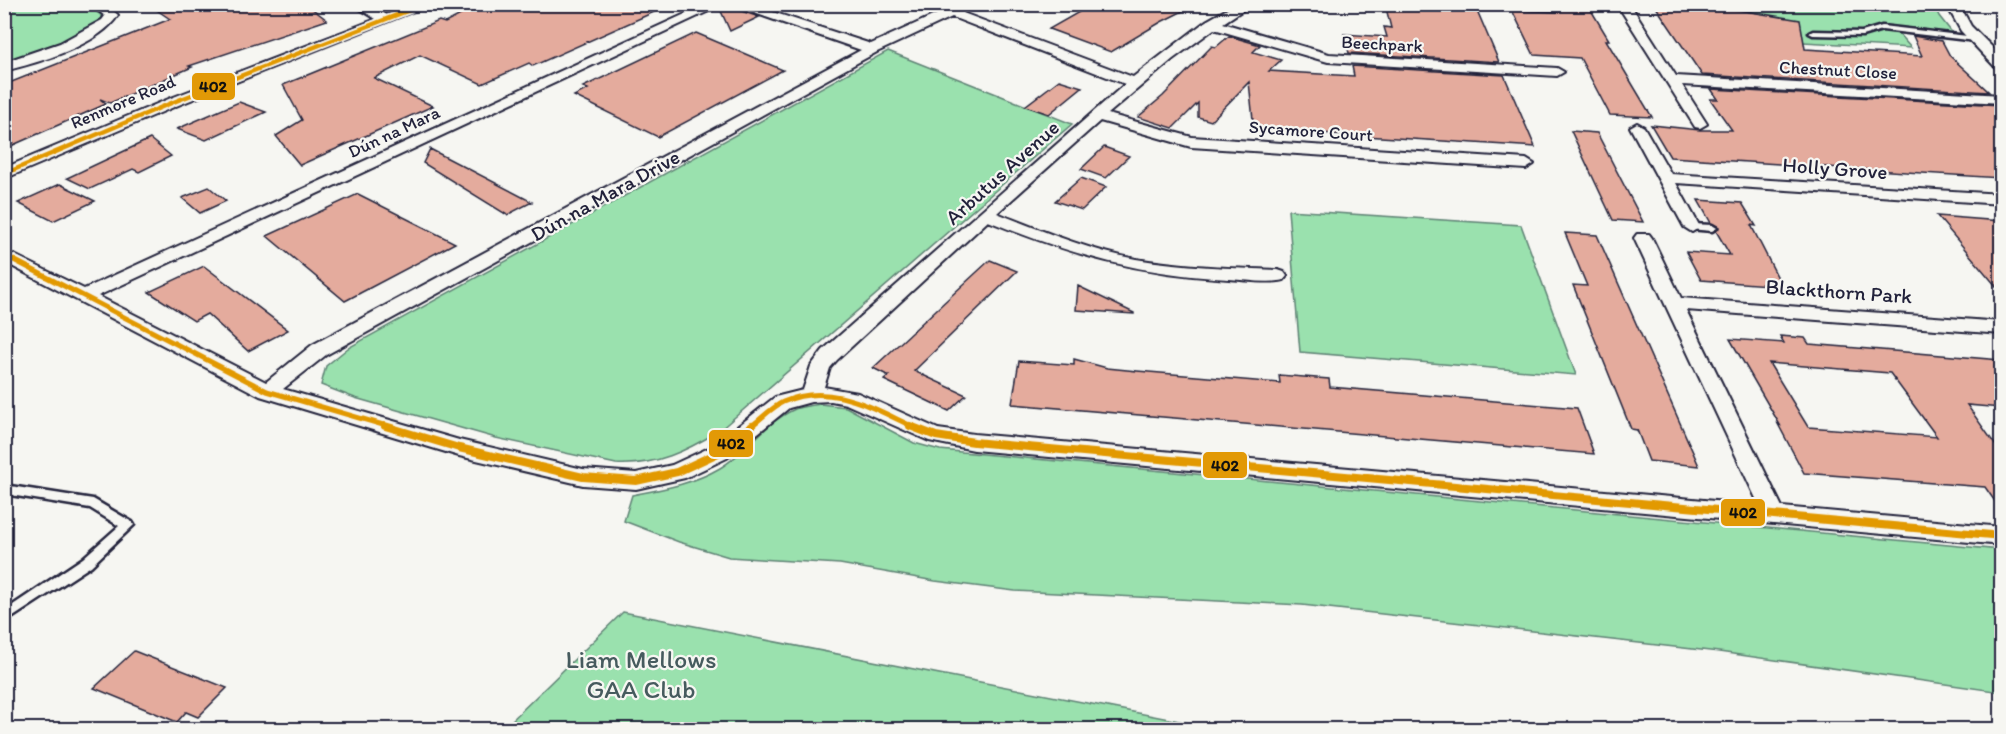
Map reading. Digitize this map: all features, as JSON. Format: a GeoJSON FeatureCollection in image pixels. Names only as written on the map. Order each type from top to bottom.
{"type":"FeatureCollection","features":[{"type":"Feature","properties":{"kind":"street"},"geometry":{"type":"LineString","coordinates":[[4,7],[13,4]]}},
{"type":"Feature","properties":{"kind":"street"},"geometry":{"type":"LineString","coordinates":[[4,67],[62,46],[103,27],[111,21],[112,15],[96,4]]}},
{"type":"Feature","properties":{"kind":"street"},"geometry":{"type":"LineString","coordinates":[[358,4],[385,19]]}},
{"type":"Feature","properties":{"kind":"street","name":"Renmore Road"},"geometry":{"type":"LineString","coordinates":[[4,174],[176,101],[426,4]]}},
{"type":"Feature","properties":{"kind":"street","name":"Dún na Mara"},"geometry":{"type":"LineString","coordinates":[[86,295],[718,4]]}},
{"type":"Feature","properties":{"kind":"street"},"geometry":{"type":"LineString","coordinates":[[734,4],[872,49]]}},
{"type":"Feature","properties":{"kind":"street","name":"Dún na Mara Drive"},"geometry":{"type":"LineString","coordinates":[[267,391],[319,350],[872,49],[971,4]]}},
{"type":"Feature","properties":{"kind":"street","name":"Arbutus Avenue"},"geometry":{"type":"LineString","coordinates":[[811,395],[821,366],[830,355],[986,214],[1136,82],[1211,24],[1246,4]]}},
{"type":"Feature","properties":{"kind":"street"},"geometry":{"type":"LineString","coordinates":[[1623,4],[1700,124]]}},
{"type":"Feature","properties":{"kind":"street"},"geometry":{"type":"LineString","coordinates":[[1952,4],[1976,39],[2001,66]]}},
{"type":"Feature","properties":{"kind":"street"},"geometry":{"type":"LineString","coordinates":[[952,13],[1136,82]]}},
{"type":"Feature","properties":{"kind":"street","name":"Beechpark"},"geometry":{"type":"LineString","coordinates":[[1211,24],[1328,58],[1557,72]]}},
{"type":"Feature","properties":{"kind":"street","name":"Chestnut Close"},"geometry":{"type":"LineString","coordinates":[[1672,80],[2001,99]]}},
{"type":"Feature","properties":{"kind":"street","name":"Sycamore Court"},"geometry":{"type":"LineString","coordinates":[[1097,116],[1191,142],[1526,164]]}},
{"type":"Feature","properties":{"kind":"street"},"geometry":{"type":"LineString","coordinates":[[1637,128],[1692,227]]}},
{"type":"Feature","properties":{"kind":"street","name":"Holly Grove"},"geometry":{"type":"LineString","coordinates":[[1665,178],[2001,199]]}},
{"type":"Feature","properties":{"kind":"street"},"geometry":{"type":"LineString","coordinates":[[986,214],[1095,254],[1128,262],[1166,268],[1278,276]]}},
{"type":"Feature","properties":{"kind":"street"},"geometry":{"type":"LineString","coordinates":[[1643,238],[1776,517]]}},
{"type":"Feature","properties":{"kind":"street"},"geometry":{"type":"LineString","coordinates":[[4,255],[86,295],[267,391],[459,448],[583,477],[625,481],[668,475],[695,465],[738,438],[782,402],[811,395],[831,394],[851,398],[936,436],[974,442],[2001,536]]}},
{"type":"Feature","properties":{"kind":"street","name":"Blackthorn Park"},"geometry":{"type":"LineString","coordinates":[[1674,303],[2001,328]]}},
{"type":"Feature","properties":{"kind":"lane"},"geometry":{"type":"LineString","coordinates":[[1813,33],[1862,34],[1882,28],[1976,39]]}},
{"type":"Feature","properties":{"kind":"lane"},"geometry":{"type":"LineString","coordinates":[[1692,227],[1712,228]]}},
{"type":"Feature","properties":{"kind":"lane"},"geometry":{"type":"LineString","coordinates":[[4,489],[93,504],[128,525],[87,562],[4,618]]}},
{"type":"Feature","properties":{"kind":"green space"},"geometry":{"type":"Polygon","coordinates":[[[85,4],[102,16],[98,24],[54,45],[5,63],[4,12],[26,5],[85,4]]]}},
{"type":"Feature","properties":{"kind":"green space"},"geometry":{"type":"Polygon","coordinates":[[[1704,5],[1934,5],[1939,16],[1958,40],[1897,32],[1911,48],[1729,38],[1704,5]]]}},
{"type":"Feature","properties":{"kind":"green space"},"geometry":{"type":"Polygon","coordinates":[[[888,51],[1072,124],[719,431],[670,456],[644,463],[616,464],[496,438],[355,398],[321,385],[326,366],[348,348],[888,51]]]}},
{"type":"Feature","properties":{"kind":"green space"},"geometry":{"type":"Polygon","coordinates":[[[1288,210],[1521,225],[1576,375],[1300,352],[1288,210]]]}},
{"type":"Feature","properties":{"kind":"green space"},"geometry":{"type":"Polygon","coordinates":[[[820,404],[846,407],[914,443],[940,450],[2001,550],[2001,692],[1719,652],[1302,605],[1015,591],[935,581],[840,564],[729,557],[679,542],[624,521],[632,495],[678,485],[710,474],[739,454],[783,416],[799,408],[820,404]]]}},
{"type":"Feature","properties":{"kind":"green space","name":"Liam Mellows GAA Club"},"geometry":{"type":"Polygon","coordinates":[[[623,612],[1220,729],[503,729],[623,612]]]}},
{"type":"Feature","properties":{"kind":"building"},"geometry":{"type":"Polygon","coordinates":[[[148,4],[306,4],[327,20],[189,66],[192,67],[110,103],[100,99],[106,104],[4,149],[4,85],[170,19],[148,4]]]}},
{"type":"Feature","properties":{"kind":"building"},"geometry":{"type":"Polygon","coordinates":[[[482,4],[672,4],[533,66],[529,63],[482,84],[420,55],[374,78],[433,106],[300,165],[276,136],[302,120],[283,85],[439,21],[445,23],[482,4]]]}},
{"type":"Feature","properties":{"kind":"building"},"geometry":{"type":"Polygon","coordinates":[[[1093,4],[1197,4],[1161,22],[1111,52],[1049,29],[1093,4]]]}},
{"type":"Feature","properties":{"kind":"building"},"geometry":{"type":"Polygon","coordinates":[[[1385,4],[1476,8],[1499,62],[1349,53],[1344,34],[1387,37],[1384,27],[1391,28],[1385,4]]]}},
{"type":"Feature","properties":{"kind":"building"},"geometry":{"type":"Polygon","coordinates":[[[1654,4],[1714,6],[1800,20],[1805,49],[1922,56],[1913,36],[1942,41],[1950,56],[1989,92],[1702,75],[1654,4]]]}},
{"type":"Feature","properties":{"kind":"building"},"geometry":{"type":"Polygon","coordinates":[[[726,5],[759,17],[730,31],[720,9],[726,5]]]}},
{"type":"Feature","properties":{"kind":"building"},"geometry":{"type":"Polygon","coordinates":[[[1556,8],[1591,10],[1609,40],[1606,40],[1652,117],[1610,115],[1580,58],[1534,55],[1512,10],[1558,12],[1556,8]]]}},
{"type":"Feature","properties":{"kind":"building"},"geometry":{"type":"Polygon","coordinates":[[[696,33],[783,70],[658,137],[574,96],[588,89],[583,87],[696,33]]]}},
{"type":"Feature","properties":{"kind":"building"},"geometry":{"type":"Polygon","coordinates":[[[1229,36],[1260,45],[1253,52],[1281,60],[1269,71],[1354,76],[1352,66],[1504,75],[1535,147],[1254,129],[1249,82],[1211,121],[1198,117],[1198,103],[1173,128],[1138,117],[1163,96],[1212,46],[1216,47],[1229,36]]]}},
{"type":"Feature","properties":{"kind":"building"},"geometry":{"type":"Polygon","coordinates":[[[1059,80],[1082,87],[1049,114],[1025,106],[1059,80]]]}},
{"type":"Feature","properties":{"kind":"building"},"geometry":{"type":"Polygon","coordinates":[[[1711,89],[2001,105],[2001,178],[1670,157],[1651,125],[1700,130],[1732,130],[1710,99],[1718,99],[1711,89]]]}},
{"type":"Feature","properties":{"kind":"building"},"geometry":{"type":"Polygon","coordinates":[[[239,102],[266,112],[206,140],[177,129],[239,102]]]}},
{"type":"Feature","properties":{"kind":"building"},"geometry":{"type":"Polygon","coordinates":[[[1571,131],[1597,133],[1643,222],[1613,220],[1571,131]]]}},
{"type":"Feature","properties":{"kind":"building"},"geometry":{"type":"Polygon","coordinates":[[[150,139],[171,156],[139,172],[133,169],[90,189],[67,178],[150,139]]]}},
{"type":"Feature","properties":{"kind":"building"},"geometry":{"type":"Polygon","coordinates":[[[1104,147],[1129,156],[1106,178],[1081,169],[1104,147]]]}},
{"type":"Feature","properties":{"kind":"building"},"geometry":{"type":"Polygon","coordinates":[[[430,149],[532,202],[507,215],[423,163],[430,149]]]}},
{"type":"Feature","properties":{"kind":"building"},"geometry":{"type":"Polygon","coordinates":[[[1081,178],[1106,187],[1082,210],[1055,201],[1081,178]]]}},
{"type":"Feature","properties":{"kind":"building"},"geometry":{"type":"Polygon","coordinates":[[[60,184],[95,201],[53,221],[18,203],[60,184]]]}},
{"type":"Feature","properties":{"kind":"building"},"geometry":{"type":"Polygon","coordinates":[[[209,187],[226,201],[200,213],[182,198],[209,187]]]}},
{"type":"Feature","properties":{"kind":"building"},"geometry":{"type":"Polygon","coordinates":[[[358,194],[455,243],[345,301],[267,236],[358,194]]]}},
{"type":"Feature","properties":{"kind":"building"},"geometry":{"type":"Polygon","coordinates":[[[1698,200],[1742,203],[1756,226],[1751,225],[1782,286],[1701,280],[1686,252],[1730,255],[1716,231],[1719,227],[1711,223],[1698,200]]]}},
{"type":"Feature","properties":{"kind":"building"},"geometry":{"type":"Polygon","coordinates":[[[1937,216],[2001,221],[2001,292],[1937,216]]]}},
{"type":"Feature","properties":{"kind":"building"},"geometry":{"type":"Polygon","coordinates":[[[1565,233],[1597,235],[1699,466],[1649,461],[1637,430],[1631,429],[1573,285],[1587,286],[1565,233]]]}},
{"type":"Feature","properties":{"kind":"building"},"geometry":{"type":"Polygon","coordinates":[[[990,260],[1017,271],[914,371],[966,395],[949,411],[884,380],[889,376],[873,368],[990,260]]]}},
{"type":"Feature","properties":{"kind":"building"},"geometry":{"type":"Polygon","coordinates":[[[204,266],[288,330],[248,351],[207,314],[194,321],[149,292],[204,266]]]}},
{"type":"Feature","properties":{"kind":"building"},"geometry":{"type":"Polygon","coordinates":[[[1078,286],[1134,313],[1134,314],[1076,310],[1078,286]]]}},
{"type":"Feature","properties":{"kind":"building"},"geometry":{"type":"Polygon","coordinates":[[[1780,336],[1805,338],[1809,344],[2001,360],[2001,408],[1967,405],[2001,453],[2001,510],[1985,487],[1804,473],[1778,424],[1780,425],[1730,339],[1784,343],[1780,336]],[[1769,363],[1808,427],[1937,437],[1890,373],[1769,363]]]}},
{"type":"Feature","properties":{"kind":"building"},"geometry":{"type":"Polygon","coordinates":[[[1074,359],[1107,368],[1137,371],[1280,383],[1279,375],[1329,379],[1330,387],[1577,408],[1594,454],[1012,404],[1019,361],[1074,365],[1074,359]]]}},
{"type":"Feature","properties":{"kind":"building"},"geometry":{"type":"Polygon","coordinates":[[[134,651],[227,688],[198,717],[186,712],[177,722],[94,688],[134,651]]]}},
{"type":"Feature","properties":{"kind":"transit line","name":"402"},"geometry":{"type":"LineString","coordinates":[[4,174],[176,101],[425,4]]}},
{"type":"Feature","properties":{"kind":"transit line","name":"402"},"geometry":{"type":"LineString","coordinates":[[4,255],[267,391],[459,448],[583,477],[636,481],[677,472],[720,452],[782,402],[811,395],[831,394],[851,398],[936,436],[974,442],[2002,536]]}}]}
